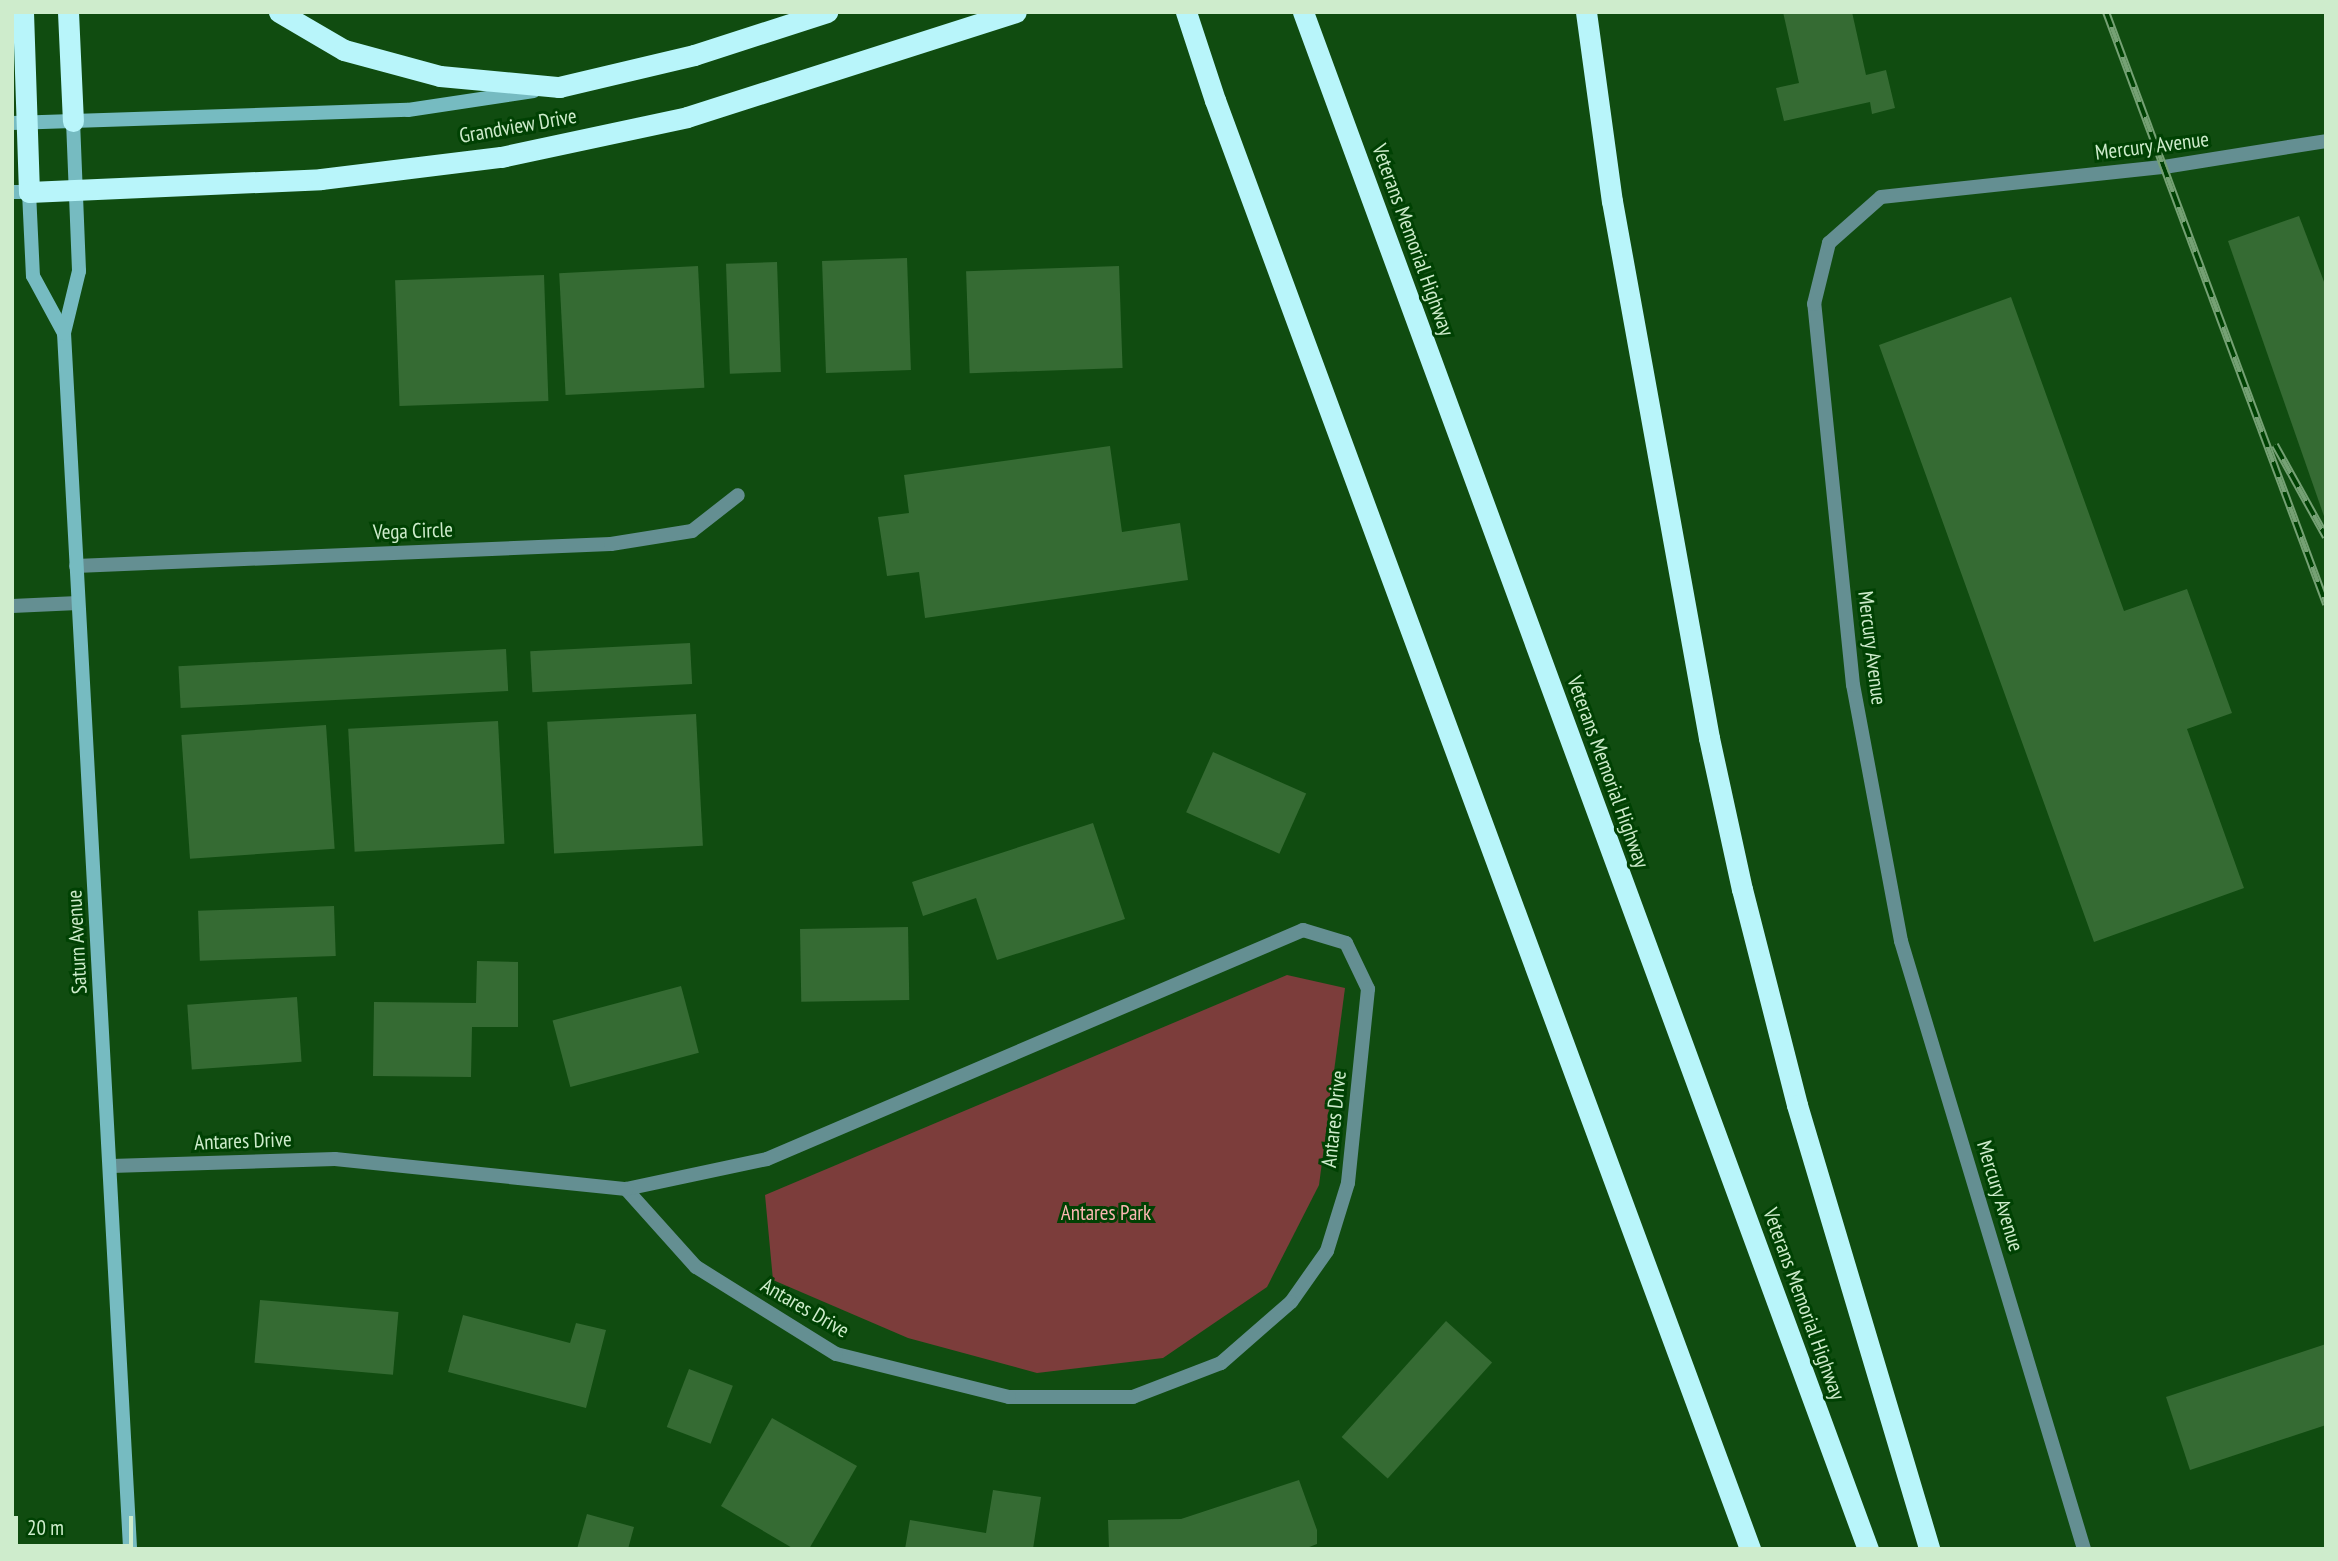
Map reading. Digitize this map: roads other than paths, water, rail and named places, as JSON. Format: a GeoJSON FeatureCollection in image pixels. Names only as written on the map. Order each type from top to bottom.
{"type":"FeatureCollection","features":[{"type":"Feature","properties":{"kind":"highway"},"geometry":{"type":"LineString","coordinates":[[21,192],[19,123],[23,12]]}},
{"type":"Feature","properties":{"kind":"highway"},"geometry":{"type":"LineString","coordinates":[[68,12],[74,121]]}},
{"type":"Feature","properties":{"kind":"highway"},"geometry":{"type":"LineString","coordinates":[[279,12],[344,50],[439,76],[559,87]]}},
{"type":"Feature","properties":{"kind":"highway","name":"Grandview Drive"},"geometry":{"type":"LineString","coordinates":[[559,87],[694,55],[827,12]]}},
{"type":"Feature","properties":{"kind":"highway","name":"Grandview Drive"},"geometry":{"type":"LineString","coordinates":[[21,192],[321,179],[501,157],[687,117],[1016,12]]}},
{"type":"Feature","properties":{"kind":"highway"},"geometry":{"type":"LineString","coordinates":[[1178,12],[1214,100],[1750,1549]]}},
{"type":"Feature","properties":{"kind":"highway"},"geometry":{"type":"LineString","coordinates":[[1186,12],[1214,100]]}},
{"type":"Feature","properties":{"kind":"highway","name":"Veterans Memorial Highway"},"geometry":{"type":"LineString","coordinates":[[1303,12],[1868,1549]]}},
{"type":"Feature","properties":{"kind":"highway"},"geometry":{"type":"LineString","coordinates":[[1586,12],[1612,201],[1681,586],[1742,889],[1797,1105],[1929,1549]]}},
{"type":"Feature","properties":{"kind":"highway"},"geometry":{"type":"LineString","coordinates":[[1590,43],[1593,12]]}},
{"type":"Feature","properties":{"kind":"street","name":"Grandview Drive"},"geometry":{"type":"LineString","coordinates":[[19,123],[408,110],[559,87]]}},
{"type":"Feature","properties":{"kind":"street","name":"Saturn Avenue"},"geometry":{"type":"LineString","coordinates":[[74,121],[79,271],[64,333],[130,1549]]}},
{"type":"Feature","properties":{"kind":"street","name":"Mercury Avenue"},"geometry":{"type":"LineString","coordinates":[[2084,1549],[1901,941],[1853,685],[1814,304],[1829,243],[1881,197],[2164,167],[2326,141]]}},
{"type":"Feature","properties":{"kind":"street","name":"Saturn Avenue"},"geometry":{"type":"LineString","coordinates":[[21,192],[33,276],[64,333]]}},
{"type":"Feature","properties":{"kind":"street","name":"Vega Circle"},"geometry":{"type":"LineString","coordinates":[[76,566],[611,544],[692,531],[738,495]]}},
{"type":"Feature","properties":{"kind":"street"},"geometry":{"type":"LineString","coordinates":[[12,607],[78,603]]}},
{"type":"Feature","properties":{"kind":"street","name":"Antares Drive"},"geometry":{"type":"LineString","coordinates":[[111,1166],[335,1159],[626,1189],[767,1159],[1303,930],[1346,943],[1368,989],[1348,1183],[1326,1251],[1291,1302],[1221,1363],[1133,1397],[1009,1397],[836,1354],[696,1266],[626,1189]]}},
{"type":"Feature","properties":{"kind":"railway"},"geometry":{"type":"LineString","coordinates":[[2106,12],[2326,604]]}},
{"type":"Feature","properties":{"kind":"railway"},"geometry":{"type":"LineString","coordinates":[[2275,445],[2326,537]]}},
{"type":"Feature","properties":{"kind":"park label","name":"Antares Park"},"geometry":{"type":"Point","coordinates":[1106,1213]}}]}
